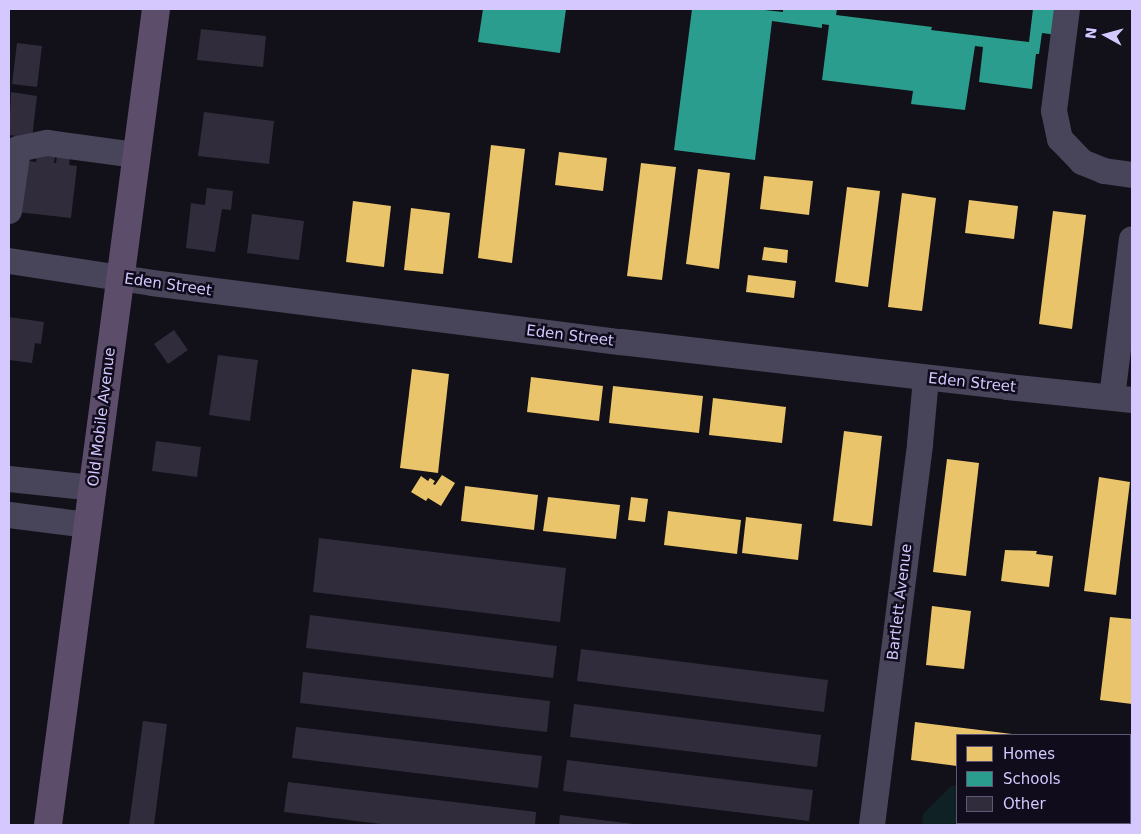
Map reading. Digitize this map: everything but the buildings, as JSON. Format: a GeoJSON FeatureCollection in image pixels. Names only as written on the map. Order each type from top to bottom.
{"type":"FeatureCollection","features":[{"type":"Feature","properties":{"kind":"main road","name":"Old Mobile Avenue"},"geometry":{"type":"LineString","coordinates":[[48,825],[156,9]]}},
{"type":"Feature","properties":{"kind":"street"},"geometry":{"type":"LineString","coordinates":[[1067,9],[1054,111],[1060,139],[1082,162],[1104,170],[1132,175]]}},
{"type":"Feature","properties":{"kind":"street"},"geometry":{"type":"LineString","coordinates":[[9,211],[18,148],[47,143],[136,155]]}},
{"type":"Feature","properties":{"kind":"street"},"geometry":{"type":"LineString","coordinates":[[1122,399],[1132,239]]}},
{"type":"Feature","properties":{"kind":"street","name":"Eden Street"},"geometry":{"type":"LineString","coordinates":[[9,261],[120,278],[621,342],[1122,399]]}},
{"type":"Feature","properties":{"kind":"street","name":"Bartlett Avenue"},"geometry":{"type":"LineString","coordinates":[[872,825],[920,444],[926,378]]}},
{"type":"Feature","properties":{"kind":"street"},"geometry":{"type":"LineString","coordinates":[[9,480],[93,488]]}},
{"type":"Feature","properties":{"kind":"street"},"geometry":{"type":"LineString","coordinates":[[9,515],[88,525]]}},
{"type":"Feature","properties":{"kind":"shaded area"},"geometry":{"type":"Polygon","coordinates":[[[951,786],[956,786],[956,824],[1131,824],[1132,806],[1132,825],[922,825],[923,814],[951,786]]]}}]}
